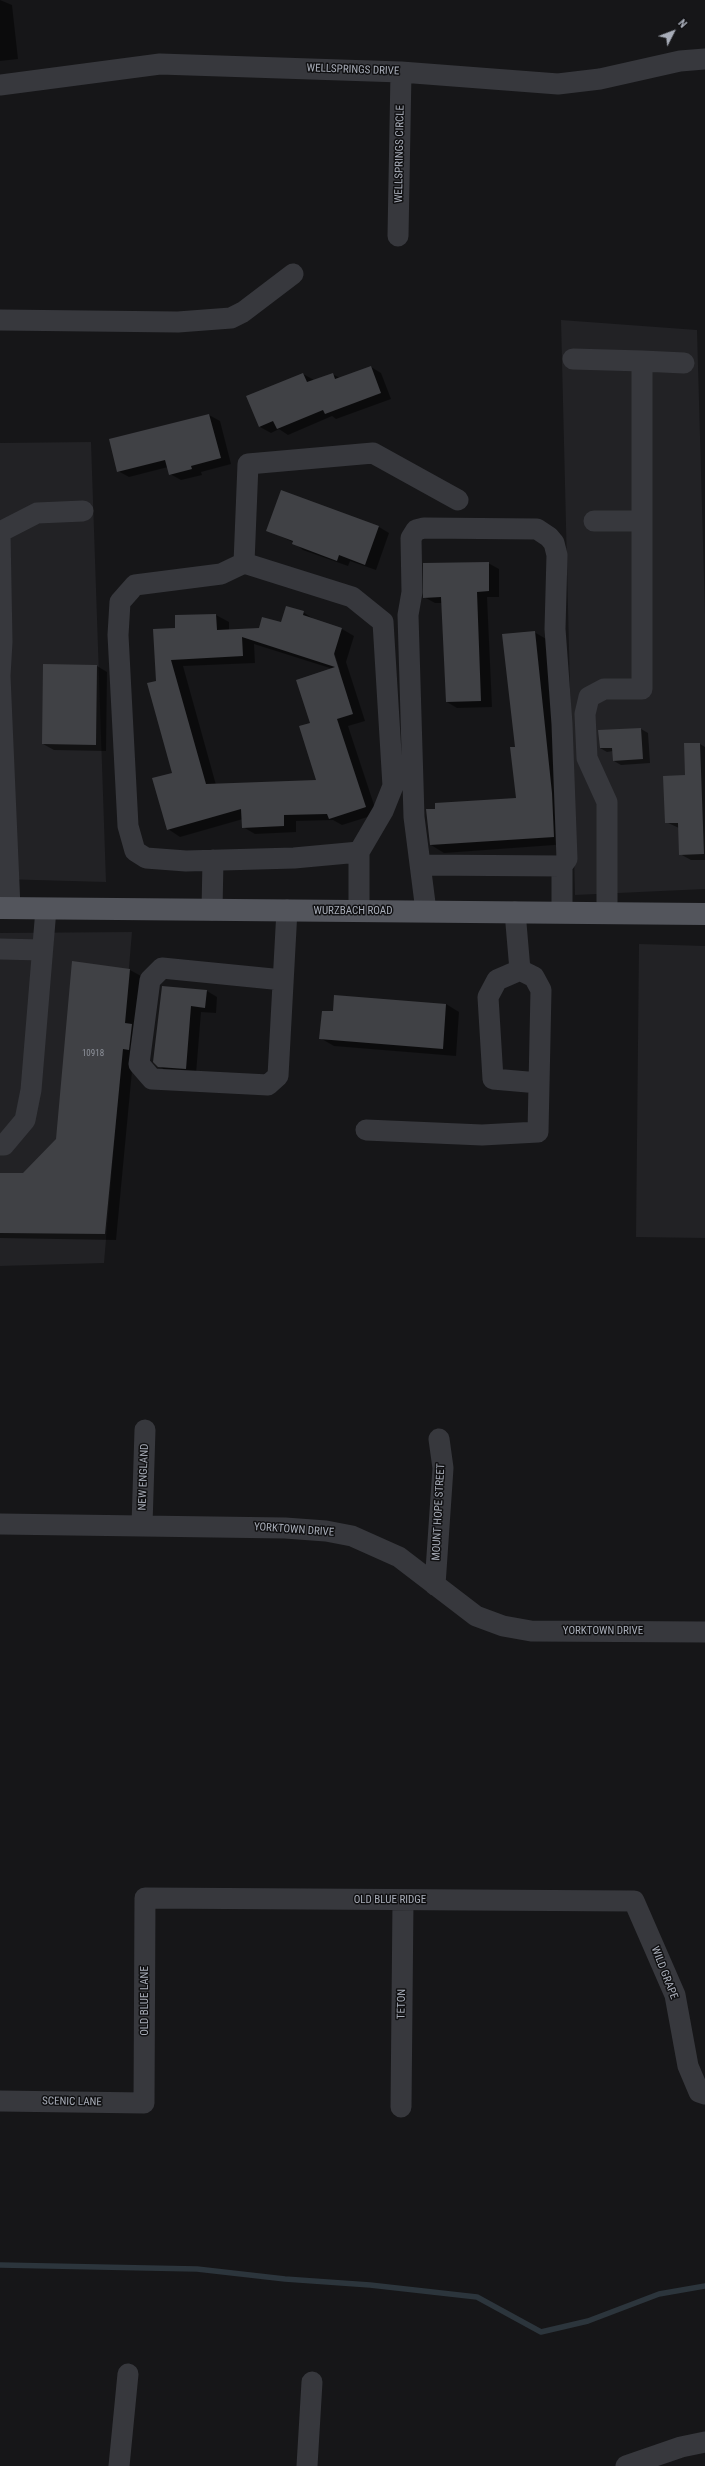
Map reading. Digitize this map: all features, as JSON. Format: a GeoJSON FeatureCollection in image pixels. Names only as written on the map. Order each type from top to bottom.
{"type":"FeatureCollection","features":[{"type":"Feature","properties":{"kind":"main road","name":"WURZBACH ROAD"},"geometry":{"type":"LineString","coordinates":[[5,908],[705,914]]}},
{"type":"Feature","properties":{"kind":"street","name":"WELLSPRINGS DRIVE"},"geometry":{"type":"LineString","coordinates":[[0,85],[160,64],[401,72],[558,84],[600,79],[680,61],[705,59]]}},
{"type":"Feature","properties":{"kind":"street","name":"WELLSPRINGS CIRCLE"},"geometry":{"type":"LineString","coordinates":[[398,236],[401,72]]}},
{"type":"Feature","properties":{"kind":"street"},"geometry":{"type":"LineString","coordinates":[[0,320],[178,322],[231,318],[243,312],[293,274]]}},
{"type":"Feature","properties":{"kind":"street"},"geometry":{"type":"LineString","coordinates":[[573,359],[684,363]]}},
{"type":"Feature","properties":{"kind":"street"},"geometry":{"type":"LineString","coordinates":[[607,913],[607,802],[587,758],[585,714],[589,697],[604,689],[642,689],[642,361]]}},
{"type":"Feature","properties":{"kind":"street"},"geometry":{"type":"LineString","coordinates":[[244,563],[248,464],[373,453],[458,500]]}},
{"type":"Feature","properties":{"kind":"street"},"geometry":{"type":"LineString","coordinates":[[5,908],[0,676],[2,642],[0,532],[37,513],[84,511]]}},
{"type":"Feature","properties":{"kind":"street"},"geometry":{"type":"LineString","coordinates":[[594,521],[642,521]]}},
{"type":"Feature","properties":{"kind":"street"},"geometry":{"type":"LineString","coordinates":[[426,911],[414,817],[408,615],[412,592],[411,538],[416,530],[424,528],[537,530],[549,537],[554,543],[557,555],[555,629],[562,724],[567,859],[562,866],[562,912]]}},
{"type":"Feature","properties":{"kind":"street"},"geometry":{"type":"LineString","coordinates":[[359,852],[294,858],[186,861],[146,858],[135,851],[128,818],[118,635],[120,602],[135,585],[221,574],[244,563],[352,597],[383,622],[393,786],[383,811],[359,852],[359,911]]}},
{"type":"Feature","properties":{"kind":"street"},"geometry":{"type":"LineString","coordinates":[[212,910],[213,860]]}},
{"type":"Feature","properties":{"kind":"street"},"geometry":{"type":"LineString","coordinates":[[420,865],[562,866]]}},
{"type":"Feature","properties":{"kind":"street"},"geometry":{"type":"LineString","coordinates":[[0,1145],[4,1145],[26,1120],[31,1090],[46,909]]}},
{"type":"Feature","properties":{"kind":"street"},"geometry":{"type":"LineString","coordinates":[[283,980],[162,968],[150,980],[139,1064],[152,1079],[268,1085],[278,1076],[287,910]]}},
{"type":"Feature","properties":{"kind":"street"},"geometry":{"type":"LineString","coordinates":[[516,912],[520,970]]}},
{"type":"Feature","properties":{"kind":"street"},"geometry":{"type":"LineString","coordinates":[[0,949],[42,950]]}},
{"type":"Feature","properties":{"kind":"street"},"geometry":{"type":"LineString","coordinates":[[366,1130],[482,1135],[538,1132],[541,990],[534,977],[520,970]]}},
{"type":"Feature","properties":{"kind":"street"},"geometry":{"type":"LineString","coordinates":[[520,970],[497,980],[488,997],[493,1079],[539,1083]]}},
{"type":"Feature","properties":{"kind":"street","name":"NEW ENGLAND"},"geometry":{"type":"LineString","coordinates":[[142,1525],[145,1430]]}},
{"type":"Feature","properties":{"kind":"street","name":"MOUNT HOPE STREET"},"geometry":{"type":"LineString","coordinates":[[435,1584],[443,1468],[439,1439]]}},
{"type":"Feature","properties":{"kind":"street","name":"YORKTOWN DRIVE"},"geometry":{"type":"LineString","coordinates":[[0,1524],[285,1528],[326,1531],[352,1536],[400,1557],[476,1616],[503,1626],[531,1631],[705,1632]]}},
{"type":"Feature","properties":{"kind":"street","name":"OLD BLUE RIDGE"},"geometry":{"type":"LineString","coordinates":[[145,1898],[634,1902]]}},
{"type":"Feature","properties":{"kind":"street","name":"OLD BLUE LANE"},"geometry":{"type":"LineString","coordinates":[[144,2103],[145,1898]]}},
{"type":"Feature","properties":{"kind":"street","name":"TETON"},"geometry":{"type":"LineString","coordinates":[[401,2107],[403,1901]]}},
{"type":"Feature","properties":{"kind":"street","name":"WILD GRAPE"},"geometry":{"type":"LineString","coordinates":[[634,1902],[675,1995],[688,2066],[702,2093]]}},
{"type":"Feature","properties":{"kind":"street","name":"SCENIC LANE"},"geometry":{"type":"LineString","coordinates":[[0,2101],[144,2103]]}},
{"type":"Feature","properties":{"kind":"street"},"geometry":{"type":"LineString","coordinates":[[119,2466],[128,2374]]}},
{"type":"Feature","properties":{"kind":"street"},"geometry":{"type":"LineString","coordinates":[[307,2466],[312,2382]]}},
{"type":"Feature","properties":{"kind":"street"},"geometry":{"type":"LineString","coordinates":[[626,2466],[681,2447],[705,2442]]}},
{"type":"Feature","properties":{"kind":"shaded area"},"geometry":{"type":"Polygon","coordinates":[[[561,320],[697,330],[705,614],[705,889],[575,895],[561,320]]]}},
{"type":"Feature","properties":{"kind":"shaded area"},"geometry":{"type":"Polygon","coordinates":[[[91,442],[106,882],[0,879],[0,443],[91,442]]]}},
{"type":"Feature","properties":{"kind":"shaded area"},"geometry":{"type":"Polygon","coordinates":[[[132,932],[104,1263],[0,1266],[0,933],[132,932]]]}},
{"type":"Feature","properties":{"kind":"shaded area"},"geometry":{"type":"Polygon","coordinates":[[[639,944],[705,946],[705,1238],[636,1237],[639,944]]]}},
{"type":"Feature","properties":{"kind":"building"},"geometry":{"type":"Polygon","coordinates":[[[371,366],[381,393],[325,414],[323,410],[277,429],[273,421],[259,427],[246,396],[303,373],[307,382],[333,373],[335,379],[371,366]]]}},
{"type":"Feature","properties":{"kind":"building"},"geometry":{"type":"Polygon","coordinates":[[[209,414],[221,458],[191,466],[192,469],[169,475],[165,460],[117,472],[109,439],[209,414]]]}},
{"type":"Feature","properties":{"kind":"building"},"geometry":{"type":"Polygon","coordinates":[[[281,490],[379,526],[365,565],[339,555],[337,561],[292,544],[293,541],[266,531],[281,490]]]}},
{"type":"Feature","properties":{"kind":"building"},"geometry":{"type":"Polygon","coordinates":[[[489,562],[489,591],[477,592],[481,701],[446,702],[441,597],[423,598],[423,563],[489,562]]]}},
{"type":"Feature","properties":{"kind":"building"},"geometry":{"type":"Polygon","coordinates":[[[286,606],[304,611],[303,615],[342,628],[334,654],[353,714],[337,719],[366,807],[329,819],[327,814],[284,815],[284,826],[242,828],[241,809],[167,830],[152,778],[172,773],[147,683],[156,681],[153,629],[175,628],[175,615],[216,614],[217,630],[259,628],[262,617],[281,622],[286,606]],[[242,637],[243,656],[171,660],[206,784],[316,780],[299,726],[310,723],[296,680],[335,667],[242,637]]]}},
{"type":"Feature","properties":{"kind":"building"},"geometry":{"type":"Polygon","coordinates":[[[535,631],[552,793],[554,837],[430,845],[426,809],[435,809],[435,803],[516,798],[510,747],[515,747],[502,634],[535,631]]]}},
{"type":"Feature","properties":{"kind":"building"},"geometry":{"type":"Polygon","coordinates":[[[43,664],[97,665],[96,745],[42,744],[43,664]]]}},
{"type":"Feature","properties":{"kind":"building"},"geometry":{"type":"Polygon","coordinates":[[[641,728],[643,759],[613,761],[612,748],[600,748],[598,730],[641,728]]]}},
{"type":"Feature","properties":{"kind":"building"},"geometry":{"type":"Polygon","coordinates":[[[684,743],[700,743],[704,854],[679,855],[678,823],[665,823],[663,776],[685,775],[684,743]]]}},
{"type":"Feature","properties":{"kind":"building"},"geometry":{"type":"Polygon","coordinates":[[[72,961],[130,969],[125,1023],[132,1024],[129,1050],[123,1049],[105,1234],[0,1233],[0,1173],[23,1173],[56,1139],[72,961]]]}},
{"type":"Feature","properties":{"kind":"building"},"geometry":{"type":"Polygon","coordinates":[[[162,986],[207,990],[205,1008],[191,1006],[186,1069],[158,1067],[153,1062],[162,986]]]}},
{"type":"Feature","properties":{"kind":"building"},"geometry":{"type":"Polygon","coordinates":[[[334,995],[446,1004],[443,1049],[319,1039],[322,1011],[333,1011],[334,995]]]}},
{"type":"Feature","properties":{"kind":"waterway"},"geometry":{"type":"LineString","coordinates":[[0,2265],[197,2269],[285,2279],[370,2285],[477,2297],[541,2332],[588,2321],[659,2294],[705,2286]]}}]}
